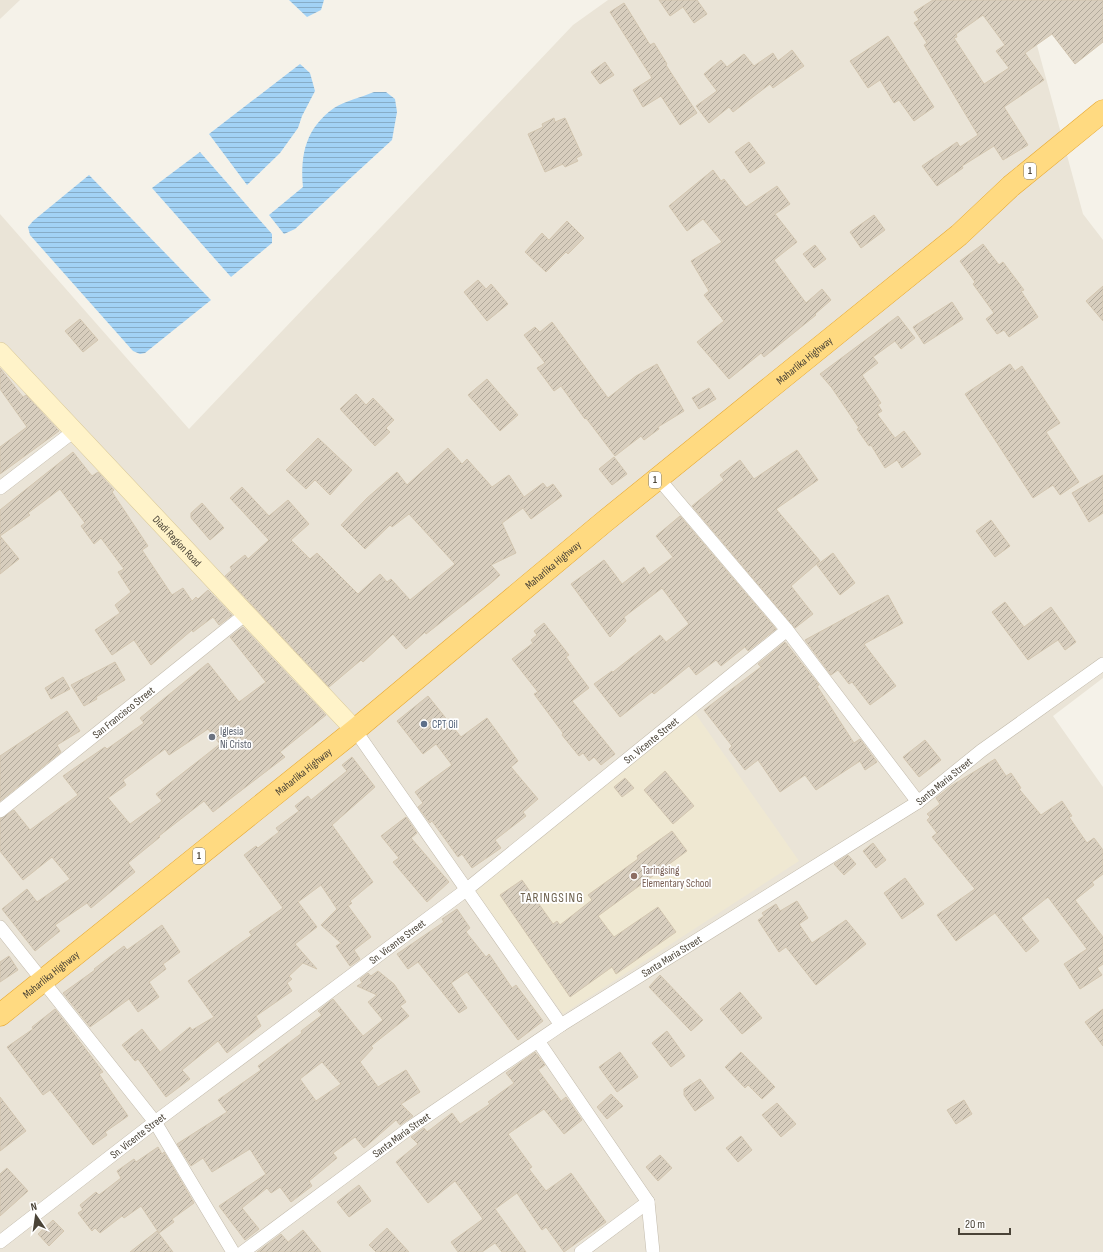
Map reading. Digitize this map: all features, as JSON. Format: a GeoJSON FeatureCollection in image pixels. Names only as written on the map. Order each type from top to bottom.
{"type":"FeatureCollection","features":[{"type":"Feature","properties":{"kind":"highway","name":"Maharlika Highway"},"geometry":{"type":"LineString","coordinates":[[0,1015],[356,730],[658,478],[959,235],[1011,186],[1103,111]]}},
{"type":"Feature","properties":{"kind":"main road","name":"Diadi Region Road"},"geometry":{"type":"LineString","coordinates":[[0,352],[356,730]]}},
{"type":"Feature","properties":{"kind":"street"},"geometry":{"type":"LineString","coordinates":[[0,488],[74,431]]}},
{"type":"Feature","properties":{"kind":"street"},"geometry":{"type":"LineString","coordinates":[[658,478],[787,630],[918,802]]}},
{"type":"Feature","properties":{"kind":"street","name":"San Francisco Street"},"geometry":{"type":"LineString","coordinates":[[0,811],[247,613]]}},
{"type":"Feature","properties":{"kind":"street","name":"Sn. Vicente Street"},"geometry":{"type":"LineString","coordinates":[[0,1242],[155,1122],[466,890],[787,630]]}},
{"type":"Feature","properties":{"kind":"street","name":"Santa Maria Street"},"geometry":{"type":"LineString","coordinates":[[242,1252],[411,1127],[561,1025],[918,802],[981,751],[1103,664]]}},
{"type":"Feature","properties":{"kind":"street"},"geometry":{"type":"LineString","coordinates":[[356,730],[561,1025]]}},
{"type":"Feature","properties":{"kind":"street"},"geometry":{"type":"LineString","coordinates":[[0,927],[155,1122],[233,1252]]}},
{"type":"Feature","properties":{"kind":"street"},"geometry":{"type":"LineString","coordinates":[[538,1041],[648,1202],[653,1252]]}},
{"type":"Feature","properties":{"kind":"street"},"geometry":{"type":"LineString","coordinates":[[581,1252],[648,1202]]}},
{"type":"Feature","properties":{"kind":"shaded area"},"geometry":{"type":"Polygon","coordinates":[[[0,0],[20,0],[0,19],[0,0]]]}},
{"type":"Feature","properties":{"kind":"shaded area"},"geometry":{"type":"Polygon","coordinates":[[[608,0],[1020,0],[1029,16],[1083,214],[1103,240],[1103,678],[1053,716],[1103,787],[1103,1252],[0,1252],[0,214],[189,429],[573,25],[608,0]]]}},
{"type":"Feature","properties":{"kind":"shaded area","name":"Taringsing Elementary School"},"geometry":{"type":"Polygon","coordinates":[[[695,713],[799,861],[563,1014],[473,891],[695,713]]]}},
{"type":"Feature","properties":{"kind":"water"},"geometry":{"type":"Polygon","coordinates":[[[289,0],[324,0],[321,10],[307,17],[289,0]]]}},
{"type":"Feature","properties":{"kind":"water"},"geometry":{"type":"Polygon","coordinates":[[[300,64],[310,73],[315,91],[302,116],[298,128],[280,153],[247,185],[209,134],[300,64]]]}},
{"type":"Feature","properties":{"kind":"water"},"geometry":{"type":"Polygon","coordinates":[[[374,92],[386,92],[395,99],[397,112],[392,140],[295,229],[284,234],[269,215],[303,187],[302,175],[304,153],[311,133],[317,124],[334,108],[348,101],[374,92]]]}},
{"type":"Feature","properties":{"kind":"water"},"geometry":{"type":"Polygon","coordinates":[[[200,152],[272,234],[272,243],[231,277],[152,188],[200,152]]]}},
{"type":"Feature","properties":{"kind":"water"},"geometry":{"type":"Polygon","coordinates":[[[89,175],[211,300],[145,353],[140,354],[133,351],[30,235],[28,227],[33,221],[89,175]]]}},
{"type":"Feature","properties":{"kind":"building"},"geometry":{"type":"Polygon","coordinates":[[[659,0],[697,0],[707,14],[694,23],[683,7],[670,16],[659,0]]]}},
{"type":"Feature","properties":{"kind":"building"},"geometry":{"type":"Polygon","coordinates":[[[933,0],[1103,0],[1103,42],[1075,64],[1052,34],[1025,53],[1044,80],[1004,107],[1028,145],[1003,160],[994,146],[962,166],[963,168],[937,186],[922,166],[957,142],[960,147],[978,135],[924,45],[927,43],[914,23],[919,20],[914,12],[933,0]],[[983,15],[956,34],[957,37],[954,38],[984,84],[1009,68],[996,51],[1005,45],[983,15]]]}},
{"type":"Feature","properties":{"kind":"building"},"geometry":{"type":"Polygon","coordinates":[[[624,3],[650,45],[654,43],[667,64],[666,65],[697,113],[680,125],[661,96],[643,107],[633,90],[652,78],[610,12],[624,3]]]}},
{"type":"Feature","properties":{"kind":"building"},"geometry":{"type":"Polygon","coordinates":[[[888,36],[934,107],[914,121],[899,100],[894,103],[880,80],[868,88],[850,61],[888,36]]]}},
{"type":"Feature","properties":{"kind":"building"},"geometry":{"type":"Polygon","coordinates":[[[792,50],[804,66],[773,88],[770,84],[733,112],[729,107],[709,123],[696,106],[717,91],[704,74],[721,60],[727,67],[744,54],[754,66],[773,53],[778,61],[792,50]]]}},
{"type":"Feature","properties":{"kind":"building"},"geometry":{"type":"Polygon","coordinates":[[[605,62],[614,75],[600,84],[591,72],[605,62]]]}},
{"type":"Feature","properties":{"kind":"building"},"geometry":{"type":"Polygon","coordinates":[[[554,118],[555,122],[565,118],[582,155],[576,158],[578,161],[565,167],[563,164],[545,172],[528,134],[543,127],[542,124],[554,118]]]}},
{"type":"Feature","properties":{"kind":"building"},"geometry":{"type":"Polygon","coordinates":[[[749,142],[765,163],[750,173],[735,152],[749,142]]]}},
{"type":"Feature","properties":{"kind":"building"},"geometry":{"type":"Polygon","coordinates":[[[713,170],[721,181],[724,179],[746,207],[777,186],[790,204],[775,214],[797,242],[774,260],[806,303],[822,289],[831,300],[815,314],[816,315],[764,357],[761,353],[729,379],[697,342],[724,321],[704,295],[709,291],[691,261],[722,242],[703,219],[687,231],[669,206],[713,170]]]}},
{"type":"Feature","properties":{"kind":"building"},"geometry":{"type":"Polygon","coordinates":[[[874,215],[885,230],[861,248],[850,232],[874,215]]]}},
{"type":"Feature","properties":{"kind":"building"},"geometry":{"type":"Polygon","coordinates":[[[567,221],[584,238],[568,254],[566,252],[546,272],[525,252],[542,233],[549,240],[567,221]]]}},
{"type":"Feature","properties":{"kind":"building"},"geometry":{"type":"Polygon","coordinates":[[[983,244],[999,265],[1003,262],[1024,290],[1021,291],[1038,317],[1009,337],[1004,330],[997,334],[986,319],[994,313],[973,284],[975,282],[960,261],[983,244]]]}},
{"type":"Feature","properties":{"kind":"building"},"geometry":{"type":"Polygon","coordinates":[[[815,245],[826,259],[814,268],[803,254],[815,245]]]}},
{"type":"Feature","properties":{"kind":"building"},"geometry":{"type":"Polygon","coordinates":[[[478,280],[486,289],[491,284],[508,304],[487,321],[464,292],[478,280]]]}},
{"type":"Feature","properties":{"kind":"building"},"geometry":{"type":"Polygon","coordinates":[[[1103,286],[1103,321],[1086,301],[1103,286]]]}},
{"type":"Feature","properties":{"kind":"building"},"geometry":{"type":"Polygon","coordinates":[[[952,302],[963,319],[924,344],[913,327],[952,302]]]}},
{"type":"Feature","properties":{"kind":"building"},"geometry":{"type":"Polygon","coordinates":[[[898,316],[915,338],[901,349],[895,341],[873,357],[878,363],[862,375],[881,403],[878,405],[882,411],[877,414],[895,438],[904,431],[921,454],[902,468],[897,460],[885,468],[871,445],[869,446],[857,429],[859,428],[832,388],[820,374],[898,316]]]}},
{"type":"Feature","properties":{"kind":"building"},"geometry":{"type":"Polygon","coordinates":[[[80,319],[98,340],[83,352],[65,331],[80,319]]]}},
{"type":"Feature","properties":{"kind":"building"},"geometry":{"type":"Polygon","coordinates":[[[552,322],[608,398],[636,376],[657,364],[684,411],[658,427],[659,429],[644,440],[641,436],[615,456],[561,386],[554,391],[537,368],[545,363],[524,335],[535,327],[540,332],[552,322]]]}},
{"type":"Feature","properties":{"kind":"building"},"geometry":{"type":"Polygon","coordinates":[[[1010,364],[1015,371],[1022,366],[1060,423],[1046,432],[1079,482],[1060,495],[1053,485],[1033,498],[965,394],[1010,364]]]}},
{"type":"Feature","properties":{"kind":"building"},"geometry":{"type":"Polygon","coordinates":[[[0,368],[23,397],[26,395],[59,431],[0,474],[0,447],[27,427],[0,389],[0,368]]]}},
{"type":"Feature","properties":{"kind":"building"},"geometry":{"type":"Polygon","coordinates":[[[487,379],[518,415],[500,431],[468,395],[487,379]]]}},
{"type":"Feature","properties":{"kind":"building"},"geometry":{"type":"Polygon","coordinates":[[[709,388],[716,399],[699,409],[692,398],[709,388]]]}},
{"type":"Feature","properties":{"kind":"building"},"geometry":{"type":"Polygon","coordinates":[[[356,394],[366,405],[373,398],[394,420],[386,428],[390,432],[375,446],[340,409],[356,394]]]}},
{"type":"Feature","properties":{"kind":"building"},"geometry":{"type":"Polygon","coordinates":[[[318,438],[352,470],[330,495],[315,480],[306,489],[286,470],[318,438]]]}},
{"type":"Feature","properties":{"kind":"building"},"geometry":{"type":"Polygon","coordinates":[[[448,448],[462,464],[467,459],[492,487],[509,475],[524,497],[543,483],[547,488],[553,484],[562,496],[531,519],[523,508],[502,523],[516,553],[491,565],[500,575],[490,584],[426,634],[425,632],[406,649],[393,634],[363,662],[361,660],[329,687],[225,576],[232,570],[230,567],[245,555],[248,559],[269,540],[230,498],[242,487],[269,516],[288,500],[309,524],[291,540],[310,559],[317,553],[358,594],[380,574],[387,582],[391,579],[410,600],[455,564],[409,514],[392,527],[390,525],[365,549],[341,525],[367,498],[397,472],[407,485],[448,448]]]}},
{"type":"Feature","properties":{"kind":"building"},"geometry":{"type":"Polygon","coordinates":[[[797,450],[818,480],[776,509],[820,561],[791,586],[813,614],[795,628],[692,506],[724,480],[720,475],[740,460],[754,479],[797,450]]]}},
{"type":"Feature","properties":{"kind":"building"},"geometry":{"type":"Polygon","coordinates":[[[73,452],[92,476],[98,472],[114,490],[112,492],[148,546],[142,550],[172,595],[183,588],[192,601],[196,597],[198,599],[208,590],[232,615],[219,625],[213,617],[193,632],[192,630],[151,665],[134,640],[112,655],[95,630],[120,613],[115,605],[131,592],[118,572],[124,569],[101,538],[94,544],[81,526],[85,523],[60,489],[28,513],[30,515],[0,536],[0,510],[73,452]]]}},
{"type":"Feature","properties":{"kind":"building"},"geometry":{"type":"Polygon","coordinates":[[[614,457],[627,474],[612,485],[599,469],[614,457]]]}},
{"type":"Feature","properties":{"kind":"building"},"geometry":{"type":"Polygon","coordinates":[[[1103,475],[1103,513],[1089,522],[1072,493],[1103,475]]]}},
{"type":"Feature","properties":{"kind":"building"},"geometry":{"type":"Polygon","coordinates":[[[202,503],[224,528],[210,540],[191,518],[191,513],[202,503]]]}},
{"type":"Feature","properties":{"kind":"building"},"geometry":{"type":"Polygon","coordinates":[[[680,516],[776,629],[748,651],[745,647],[721,666],[716,660],[696,675],[689,666],[654,694],[652,692],[620,717],[594,684],[612,671],[613,672],[660,635],[666,642],[689,624],[662,588],[624,617],[626,621],[610,637],[571,584],[604,560],[622,584],[644,567],[649,575],[673,557],[656,536],[680,516]]]}},
{"type":"Feature","properties":{"kind":"building"},"geometry":{"type":"Polygon","coordinates":[[[991,520],[1010,546],[995,557],[976,531],[991,520]]]}},
{"type":"Feature","properties":{"kind":"building"},"geometry":{"type":"Polygon","coordinates":[[[0,536],[19,559],[0,574],[0,536]]]}},
{"type":"Feature","properties":{"kind":"building"},"geometry":{"type":"Polygon","coordinates":[[[833,553],[855,583],[840,595],[817,565],[833,553]]]}},
{"type":"Feature","properties":{"kind":"building"},"geometry":{"type":"Polygon","coordinates":[[[888,595],[903,623],[864,644],[896,686],[870,705],[852,682],[849,684],[838,670],[831,675],[805,640],[888,595]]]}},
{"type":"Feature","properties":{"kind":"building"},"geometry":{"type":"Polygon","coordinates":[[[1005,602],[1024,627],[1051,607],[1076,642],[1065,650],[1058,640],[1028,660],[992,612],[1005,602]]]}},
{"type":"Feature","properties":{"kind":"building"},"geometry":{"type":"Polygon","coordinates":[[[544,623],[569,655],[566,657],[589,688],[572,701],[615,754],[601,765],[594,757],[589,761],[583,753],[579,756],[562,735],[563,733],[534,694],[538,692],[512,659],[533,643],[531,640],[537,635],[534,631],[544,623]]]}},
{"type":"Feature","properties":{"kind":"building"},"geometry":{"type":"Polygon","coordinates":[[[243,627],[326,715],[280,752],[285,757],[213,812],[204,801],[159,836],[160,837],[128,863],[135,872],[91,908],[87,903],[55,925],[60,931],[35,951],[2,909],[27,889],[37,902],[70,879],[52,857],[23,880],[0,851],[0,819],[14,810],[30,830],[78,795],[63,776],[105,747],[107,749],[144,723],[140,718],[208,663],[239,702],[266,682],[230,637],[243,627]],[[208,729],[169,755],[165,749],[123,780],[126,785],[108,798],[130,824],[162,801],[156,794],[220,744],[208,729]]]}},
{"type":"Feature","properties":{"kind":"building"},"geometry":{"type":"Polygon","coordinates":[[[785,642],[819,685],[817,686],[854,743],[860,739],[877,762],[865,770],[860,761],[816,790],[805,775],[780,792],[758,760],[745,770],[729,749],[732,746],[704,710],[761,667],[758,664],[785,642]]]}},
{"type":"Feature","properties":{"kind":"building"},"geometry":{"type":"Polygon","coordinates":[[[115,662],[125,680],[84,706],[71,685],[115,662]]]}},
{"type":"Feature","properties":{"kind":"building"},"geometry":{"type":"Polygon","coordinates":[[[63,677],[70,689],[51,699],[45,688],[63,677]]]}},
{"type":"Feature","properties":{"kind":"building"},"geometry":{"type":"Polygon","coordinates":[[[428,696],[461,737],[487,718],[518,761],[511,767],[538,799],[523,812],[526,816],[495,840],[501,848],[472,868],[462,854],[458,857],[432,821],[430,823],[418,807],[423,803],[415,792],[452,765],[436,744],[423,754],[397,721],[428,696]]]}},
{"type":"Feature","properties":{"kind":"building"},"geometry":{"type":"Polygon","coordinates":[[[67,711],[80,731],[57,745],[61,752],[0,801],[0,756],[67,711]]]}},
{"type":"Feature","properties":{"kind":"building"},"geometry":{"type":"Polygon","coordinates":[[[925,740],[941,760],[919,777],[903,757],[925,740]]]}},
{"type":"Feature","properties":{"kind":"building"},"geometry":{"type":"Polygon","coordinates":[[[352,757],[375,787],[332,825],[373,882],[350,901],[352,903],[348,906],[371,937],[354,950],[360,959],[350,966],[336,946],[341,943],[321,925],[337,909],[321,885],[298,902],[317,927],[295,944],[317,969],[303,963],[289,976],[292,979],[287,983],[292,991],[256,1016],[261,1026],[227,1053],[218,1041],[182,1070],[190,1079],[166,1097],[138,1059],[135,1061],[122,1045],[142,1029],[160,1052],[190,1027],[192,1030],[214,1017],[188,981],[252,935],[249,932],[283,908],[244,855],[256,846],[258,848],[279,832],[276,828],[299,811],[295,806],[308,796],[311,800],[347,771],[342,765],[352,757]]]}},
{"type":"Feature","properties":{"kind":"building"},"geometry":{"type":"Polygon","coordinates":[[[995,759],[1006,776],[1011,773],[1021,788],[1019,789],[1041,815],[1062,801],[1072,816],[1069,817],[1087,843],[1094,838],[1103,850],[1103,874],[1092,882],[1094,885],[1075,900],[1103,937],[1103,964],[1097,968],[1102,975],[1080,989],[1064,964],[1087,949],[1048,897],[1021,918],[1039,941],[1026,952],[995,913],[956,941],[937,915],[975,889],[932,837],[937,833],[927,820],[930,817],[927,814],[940,804],[936,798],[951,786],[995,759]]]}},
{"type":"Feature","properties":{"kind":"building"},"geometry":{"type":"Polygon","coordinates":[[[665,771],[694,806],[673,824],[644,790],[665,771]]]}},
{"type":"Feature","properties":{"kind":"building"},"geometry":{"type":"Polygon","coordinates":[[[625,778],[634,788],[622,797],[614,787],[625,778]]]}},
{"type":"Feature","properties":{"kind":"building"},"geometry":{"type":"Polygon","coordinates":[[[406,817],[417,833],[411,838],[449,882],[427,902],[393,862],[399,858],[381,836],[406,817]]]}},
{"type":"Feature","properties":{"kind":"building"},"geometry":{"type":"Polygon","coordinates":[[[672,831],[687,851],[598,916],[614,937],[658,907],[676,932],[616,974],[612,967],[570,997],[500,895],[522,880],[553,924],[557,921],[560,925],[592,900],[588,895],[638,859],[637,856],[672,831]]]}},
{"type":"Feature","properties":{"kind":"building"},"geometry":{"type":"Polygon","coordinates":[[[873,843],[886,860],[876,868],[863,851],[873,843]]]}},
{"type":"Feature","properties":{"kind":"building"},"geometry":{"type":"Polygon","coordinates":[[[848,855],[856,864],[844,875],[834,864],[848,855]]]}},
{"type":"Feature","properties":{"kind":"building"},"geometry":{"type":"Polygon","coordinates":[[[905,878],[924,904],[902,919],[884,893],[905,878]]]}},
{"type":"Feature","properties":{"kind":"building"},"geometry":{"type":"Polygon","coordinates":[[[797,901],[808,918],[799,924],[812,943],[846,920],[866,944],[816,985],[786,947],[779,952],[758,920],[764,916],[762,913],[776,904],[780,911],[797,901]]]}},
{"type":"Feature","properties":{"kind":"building"},"geometry":{"type":"Polygon","coordinates":[[[457,909],[470,928],[466,932],[486,957],[489,954],[512,988],[516,985],[543,1021],[518,1040],[467,972],[451,983],[467,1008],[459,1013],[418,962],[408,969],[397,954],[444,922],[442,919],[457,909]]]}},
{"type":"Feature","properties":{"kind":"building"},"geometry":{"type":"Polygon","coordinates":[[[162,925],[180,952],[163,964],[166,969],[149,982],[159,997],[138,1012],[129,999],[90,1027],[63,993],[95,970],[94,969],[124,946],[127,950],[162,925]]]}},
{"type":"Feature","properties":{"kind":"building"},"geometry":{"type":"Polygon","coordinates":[[[9,956],[18,970],[0,982],[0,962],[9,956]]]}},
{"type":"Feature","properties":{"kind":"building"},"geometry":{"type":"Polygon","coordinates":[[[378,971],[394,984],[406,1002],[400,1006],[409,1016],[371,1046],[373,1048],[360,1062],[378,1087],[406,1070],[420,1092],[401,1104],[413,1116],[400,1125],[396,1120],[364,1148],[355,1137],[333,1153],[337,1158],[309,1181],[312,1186],[291,1202],[280,1187],[271,1193],[267,1188],[242,1208],[259,1229],[245,1240],[219,1206],[266,1174],[250,1149],[212,1172],[203,1158],[191,1166],[177,1144],[227,1112],[218,1100],[261,1070],[258,1066],[302,1033],[301,1031],[322,1015],[318,1011],[333,999],[363,1036],[383,1020],[368,1002],[377,995],[357,986],[362,983],[360,979],[368,973],[371,976],[378,971]],[[322,1062],[300,1079],[316,1101],[341,1084],[322,1062]]]}},
{"type":"Feature","properties":{"kind":"building"},"geometry":{"type":"Polygon","coordinates":[[[660,975],[703,1020],[691,1031],[649,987],[660,975]]]}},
{"type":"Feature","properties":{"kind":"building"},"geometry":{"type":"Polygon","coordinates":[[[740,992],[762,1018],[742,1034],[720,1009],[740,992]]]}},
{"type":"Feature","properties":{"kind":"building"},"geometry":{"type":"Polygon","coordinates":[[[55,1009],[103,1072],[99,1074],[128,1116],[105,1132],[107,1135],[93,1145],[50,1090],[43,1095],[7,1047],[33,1029],[32,1027],[55,1009]]]}},
{"type":"Feature","properties":{"kind":"building"},"geometry":{"type":"Polygon","coordinates":[[[1103,1009],[1103,1046],[1085,1022],[1103,1009]]]}},
{"type":"Feature","properties":{"kind":"building"},"geometry":{"type":"Polygon","coordinates":[[[667,1031],[685,1056],[671,1067],[652,1043],[667,1031]]]}},
{"type":"Feature","properties":{"kind":"building"},"geometry":{"type":"Polygon","coordinates":[[[535,1052],[545,1065],[538,1070],[561,1101],[566,1097],[582,1120],[564,1134],[544,1109],[508,1134],[532,1167],[529,1169],[546,1191],[571,1173],[606,1222],[564,1252],[546,1227],[542,1230],[517,1193],[495,1209],[526,1252],[502,1252],[495,1243],[482,1252],[458,1252],[451,1242],[483,1219],[455,1181],[428,1203],[396,1162],[418,1144],[411,1137],[424,1128],[427,1132],[452,1113],[460,1124],[490,1104],[488,1102],[514,1083],[506,1073],[535,1052]]]}},
{"type":"Feature","properties":{"kind":"building"},"geometry":{"type":"Polygon","coordinates":[[[620,1052],[638,1077],[617,1092],[599,1067],[620,1052]]]}},
{"type":"Feature","properties":{"kind":"building"},"geometry":{"type":"Polygon","coordinates":[[[741,1052],[775,1087],[762,1099],[748,1085],[745,1088],[725,1067],[741,1052]]]}},
{"type":"Feature","properties":{"kind":"building"},"geometry":{"type":"Polygon","coordinates":[[[700,1079],[714,1098],[695,1111],[684,1095],[684,1089],[700,1079]]]}},
{"type":"Feature","properties":{"kind":"building"},"geometry":{"type":"Polygon","coordinates":[[[611,1094],[623,1106],[607,1119],[597,1107],[611,1094]]]}},
{"type":"Feature","properties":{"kind":"building"},"geometry":{"type":"Polygon","coordinates":[[[0,1097],[26,1131],[0,1151],[0,1097]]]}},
{"type":"Feature","properties":{"kind":"building"},"geometry":{"type":"Polygon","coordinates":[[[964,1100],[972,1114],[956,1124],[947,1110],[964,1100]]]}},
{"type":"Feature","properties":{"kind":"building"},"geometry":{"type":"Polygon","coordinates":[[[777,1103],[796,1124],[781,1137],[762,1115],[777,1103]]]}},
{"type":"Feature","properties":{"kind":"building"},"geometry":{"type":"Polygon","coordinates":[[[741,1136],[752,1150],[738,1162],[726,1148],[741,1136]]]}},
{"type":"Feature","properties":{"kind":"building"},"geometry":{"type":"Polygon","coordinates":[[[158,1147],[162,1154],[164,1152],[194,1203],[172,1219],[174,1222],[159,1233],[141,1206],[124,1218],[122,1216],[100,1233],[95,1228],[92,1231],[78,1213],[83,1210],[80,1205],[96,1192],[99,1195],[121,1178],[117,1171],[134,1159],[136,1162],[158,1147]]]}},
{"type":"Feature","properties":{"kind":"building"},"geometry":{"type":"Polygon","coordinates":[[[660,1155],[672,1168],[658,1181],[646,1167],[660,1155]]]}},
{"type":"Feature","properties":{"kind":"building"},"geometry":{"type":"Polygon","coordinates":[[[7,1168],[28,1191],[0,1216],[0,1174],[7,1168]]]}},
{"type":"Feature","properties":{"kind":"building"},"geometry":{"type":"Polygon","coordinates":[[[359,1185],[371,1201],[349,1217],[337,1202],[359,1185]]]}},
{"type":"Feature","properties":{"kind":"building"},"geometry":{"type":"Polygon","coordinates":[[[53,1220],[64,1231],[49,1246],[38,1234],[53,1220]]]}},
{"type":"Feature","properties":{"kind":"building"},"geometry":{"type":"Polygon","coordinates":[[[387,1228],[409,1252],[376,1252],[369,1245],[387,1228]]]}},
{"type":"Feature","properties":{"kind":"building"},"geometry":{"type":"Polygon","coordinates":[[[303,1230],[321,1252],[257,1252],[281,1234],[288,1242],[303,1230]]]}},
{"type":"Feature","properties":{"kind":"building"},"geometry":{"type":"Polygon","coordinates":[[[157,1231],[173,1252],[130,1252],[157,1231]]]}},
{"type":"Feature","properties":{"kind":"place","name":"CPT Oil"},"geometry":{"type":"Point","coordinates":[424,724]}},
{"type":"Feature","properties":{"kind":"place","name":"Iglesia Ni Cristo"},"geometry":{"type":"Point","coordinates":[212,737]}},
{"type":"Feature","properties":{"kind":"place","name":"Taringsing Elementary School"},"geometry":{"type":"Point","coordinates":[634,876]}},
{"type":"Feature","properties":{"kind":"district","name":"TARINGSING"},"geometry":{"type":"Point","coordinates":[552,898]}}]}
